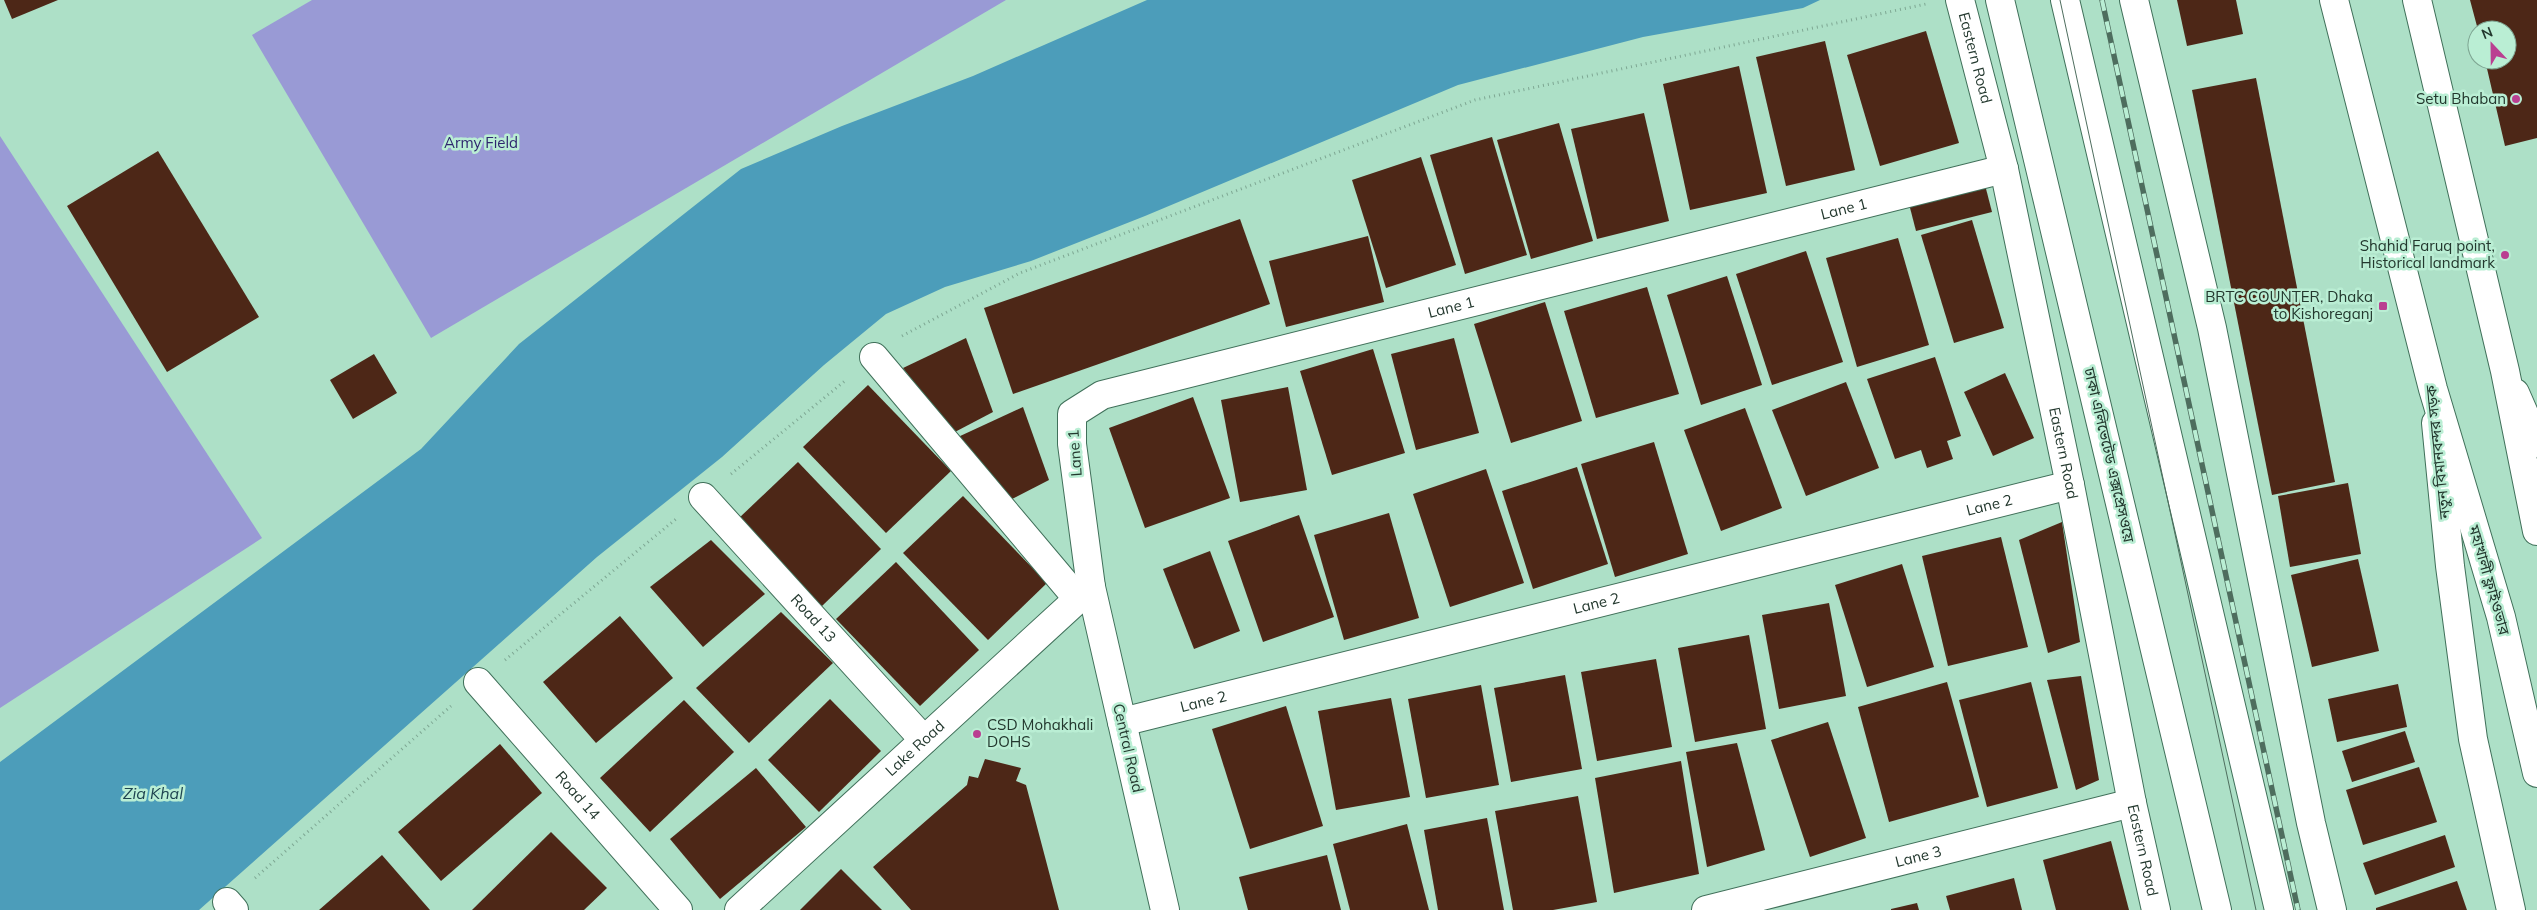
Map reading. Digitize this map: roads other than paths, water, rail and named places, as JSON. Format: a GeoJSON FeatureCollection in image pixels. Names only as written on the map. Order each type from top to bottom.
{"type":"FeatureCollection","features":[{"type":"Feature","properties":{"kind":"main road","name":"Eastern Road"},"geometry":{"type":"LineString","coordinates":[[1960,0],[2004,169],[2070,485],[2132,803],[2156,910]]}},
{"type":"Feature","properties":{"kind":"main road","name":"ঢাকা এলিভেটেড এক্সপ্রেসওয়ে"},"geometry":{"type":"LineString","coordinates":[[2000,0],[2217,910]]}},
{"type":"Feature","properties":{"kind":"main road"},"geometry":{"type":"LineString","coordinates":[[2065,0],[2279,910]]}},
{"type":"Feature","properties":{"kind":"main road"},"geometry":{"type":"LineString","coordinates":[[2134,0],[2212,328],[2309,813],[2332,910]]}},
{"type":"Feature","properties":{"kind":"main road","name":"নতুন বিমানবন্দর সড়ক"},"geometry":{"type":"LineString","coordinates":[[2334,0],[2433,388],[2450,566],[2473,739],[2512,910]]}},
{"type":"Feature","properties":{"kind":"main road"},"geometry":{"type":"LineString","coordinates":[[2417,0],[2505,371],[2537,531]]}},
{"type":"Feature","properties":{"kind":"main road","name":"Lane 1"},"geometry":{"type":"LineString","coordinates":[[1084,593],[1072,444],[1072,414],[1102,395],[2004,169]]}},
{"type":"Feature","properties":{"kind":"main road"},"geometry":{"type":"LineString","coordinates":[[874,357],[1084,593]]}},
{"type":"Feature","properties":{"kind":"main road"},"geometry":{"type":"LineString","coordinates":[[2505,371],[2537,442]]}},
{"type":"Feature","properties":{"kind":"main road","name":"মহাখালী ফ্লাইওভার"},"geometry":{"type":"LineString","coordinates":[[2433,388],[2501,617],[2537,773]]}},
{"type":"Feature","properties":{"kind":"main road","name":"Lane 2"},"geometry":{"type":"LineString","coordinates":[[1122,722],[2070,485]]}},
{"type":"Feature","properties":{"kind":"main road","name":"Road 13"},"geometry":{"type":"LineString","coordinates":[[704,496],[924,740]]}},
{"type":"Feature","properties":{"kind":"main road","name":"Central Road"},"geometry":{"type":"LineString","coordinates":[[1084,593],[1122,722],[1165,910]]}},
{"type":"Feature","properties":{"kind":"main road","name":"Lake Road"},"geometry":{"type":"LineString","coordinates":[[739,910],[1084,593]]}},
{"type":"Feature","properties":{"kind":"main road","name":"Road 14"},"geometry":{"type":"LineString","coordinates":[[478,682],[678,910]]}},
{"type":"Feature","properties":{"kind":"main road","name":"Lane 3"},"geometry":{"type":"LineString","coordinates":[[1706,910],[2132,803]]}},
{"type":"Feature","properties":{"kind":"water","name":"Zia Khal"},"geometry":{"type":"Polygon","coordinates":[[[1147,0],[1820,0],[1803,8],[1643,37],[1458,85],[1145,216],[1031,261],[945,287],[886,314],[824,365],[722,457],[597,557],[199,910],[0,910],[0,762],[421,449],[519,344],[741,169],[842,126],[973,76],[1147,0]]]}},
{"type":"Feature","properties":{"kind":"tram line"},"geometry":{"type":"LineString","coordinates":[[2060,0],[2256,910]]}},
{"type":"Feature","properties":{"kind":"railway"},"geometry":{"type":"LineString","coordinates":[[2102,0],[2298,910]]}},
{"type":"Feature","properties":{"kind":"place","name":"Setu Bhaban"},"geometry":{"type":"Point","coordinates":[2516,99]}},
{"type":"Feature","properties":{"kind":"place","name":"Shahid Faruq point, Historical landmark"},"geometry":{"type":"Point","coordinates":[2505,255]}},
{"type":"Feature","properties":{"kind":"place","name":"BRTC COUNTER, Dhaka to Kishoreganj"},"geometry":{"type":"Point","coordinates":[2383,306]}},
{"type":"Feature","properties":{"kind":"place","name":"CSD Mohakhali DOHS"},"geometry":{"type":"Point","coordinates":[977,734]}},
{"type":"Feature","properties":{"kind":"park label","name":"Army Field"},"geometry":{"type":"Point","coordinates":[481,143]}}]}
